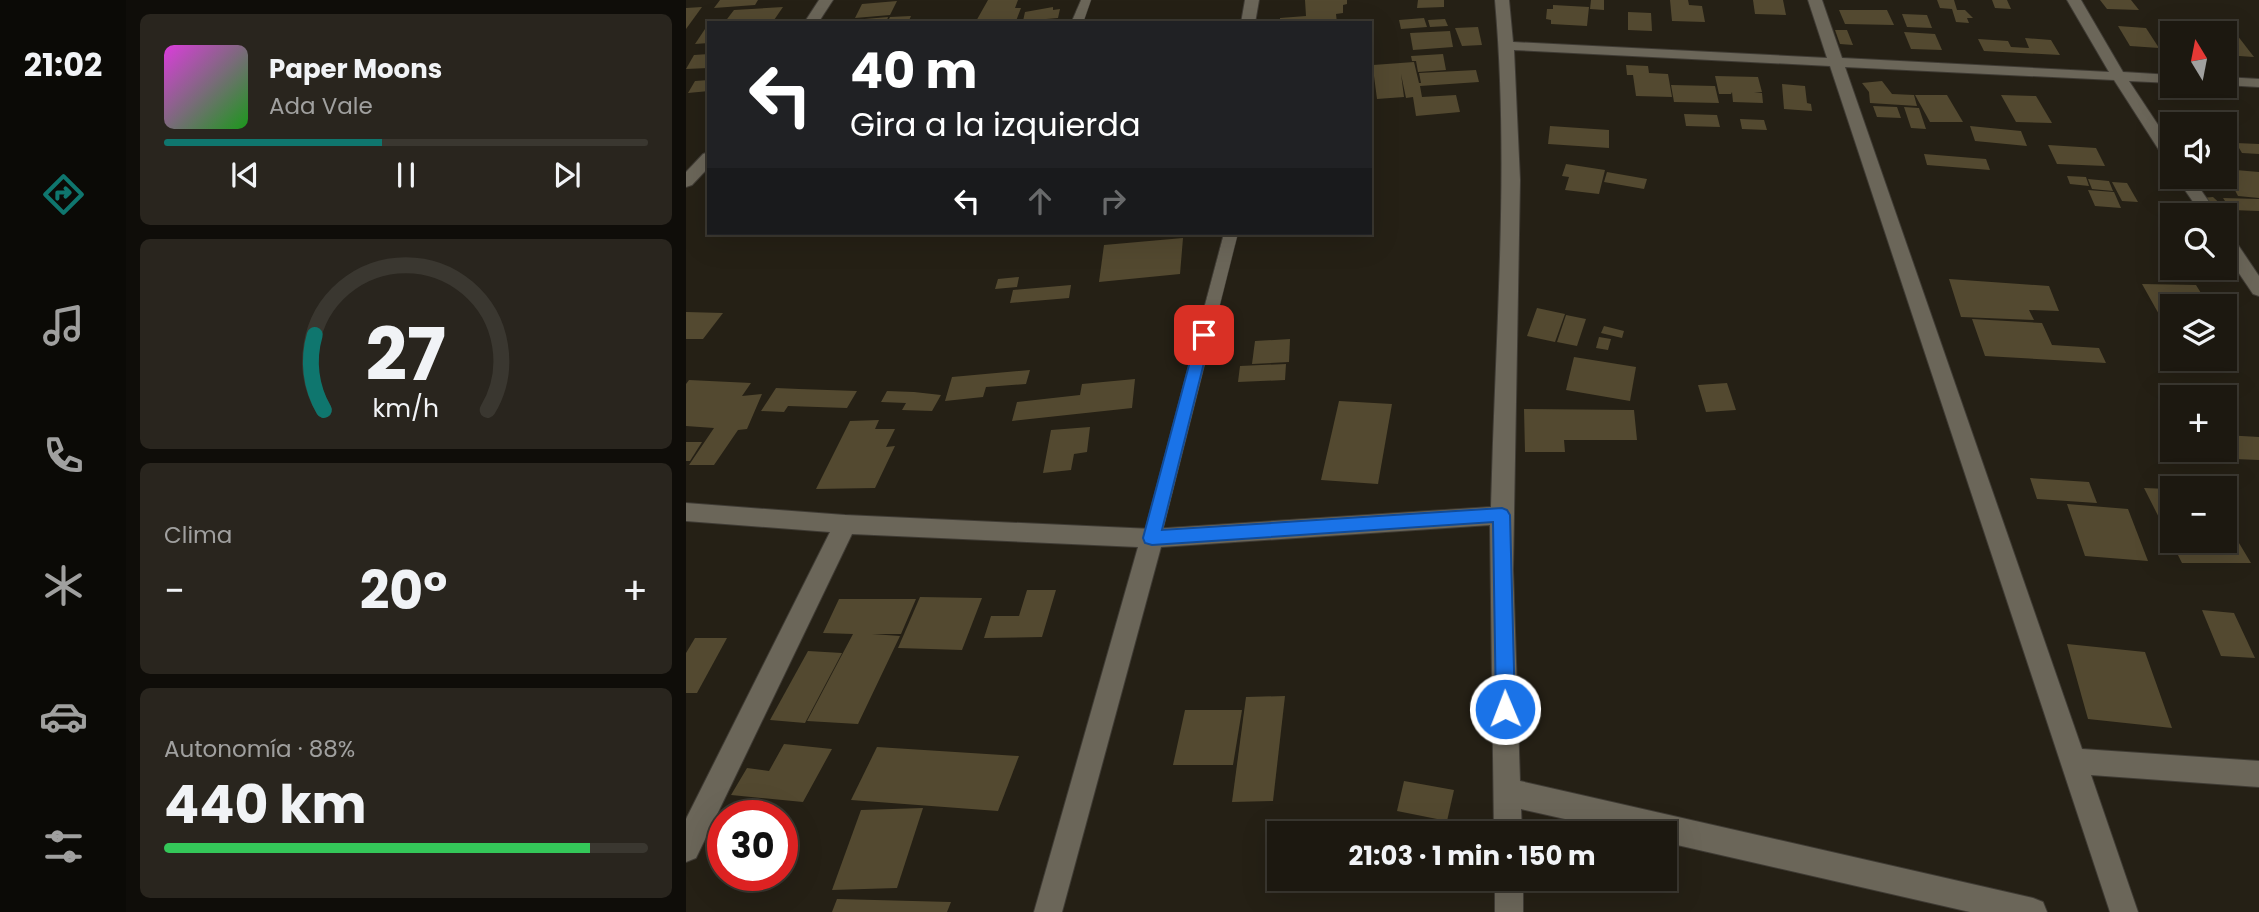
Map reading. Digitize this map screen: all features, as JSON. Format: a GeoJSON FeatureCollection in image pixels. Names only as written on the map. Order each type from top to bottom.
{"type":"FeatureCollection","features":[{"type":"Feature","properties":{"kind":"street"},"geometry":{"type":"LineString","coordinates":[[812,21],[826,0]]}},
{"type":"Feature","properties":{"kind":"street"},"geometry":{"type":"LineString","coordinates":[[1248,21],[1252,0]]}},
{"type":"Feature","properties":{"kind":"street"},"geometry":{"type":"LineString","coordinates":[[1502,0],[1508,46],[1512,145],[1502,515],[1508,821]]}},
{"type":"Feature","properties":{"kind":"street"},"geometry":{"type":"LineString","coordinates":[[1815,0],[2124,912]]}},
{"type":"Feature","properties":{"kind":"street"},"geometry":{"type":"LineString","coordinates":[[2074,0],[2160,140]]}},
{"type":"Feature","properties":{"kind":"street"},"geometry":{"type":"LineString","coordinates":[[1508,46],[2160,79]]}},
{"type":"Feature","properties":{"kind":"street"},"geometry":{"type":"LineString","coordinates":[[2237,82],[2259,83]]}},
{"type":"Feature","properties":{"kind":"street"},"geometry":{"type":"LineString","coordinates":[[686,182],[707,159]]}},
{"type":"Feature","properties":{"kind":"street"},"geometry":{"type":"LineString","coordinates":[[2237,257],[2259,290]]}},
{"type":"Feature","properties":{"kind":"street"},"geometry":{"type":"LineString","coordinates":[[686,512],[845,524],[1152,538],[1502,515]]}},
{"type":"Feature","properties":{"kind":"street"},"geometry":{"type":"LineString","coordinates":[[686,848],[845,524]]}},
{"type":"Feature","properties":{"kind":"street"},"geometry":{"type":"LineString","coordinates":[[1048,912],[1152,538]]}},
{"type":"Feature","properties":{"kind":"street"},"geometry":{"type":"LineString","coordinates":[[2073,761],[2259,774]]}},
{"type":"Feature","properties":{"kind":"street"},"geometry":{"type":"LineString","coordinates":[[1507,792],[2033,912]]}},
{"type":"Feature","properties":{"kind":"street"},"geometry":{"type":"LineString","coordinates":[[1509,891],[1509,912]]}},
{"type":"Feature","properties":{"kind":"lane"},"geometry":{"type":"LineString","coordinates":[[1078,21],[1086,0]]}},
{"type":"Feature","properties":{"kind":"lane"},"geometry":{"type":"LineString","coordinates":[[1152,538],[1230,235]]}},
{"type":"Feature","properties":{"kind":"building"},"geometry":{"type":"Polygon","coordinates":[[[720,0],[758,0],[755,5],[714,8],[720,0]]]}},
{"type":"Feature","properties":{"kind":"building"},"geometry":{"type":"Polygon","coordinates":[[[988,0],[1018,0],[1015,8],[1021,8],[1016,21],[976,21],[988,0]]]}},
{"type":"Feature","properties":{"kind":"building"},"geometry":{"type":"Polygon","coordinates":[[[1305,0],[1347,0],[1347,4],[1343,5],[1343,13],[1336,14],[1337,21],[1280,21],[1280,18],[1306,16],[1305,0]]]}},
{"type":"Feature","properties":{"kind":"building"},"geometry":{"type":"Polygon","coordinates":[[[1418,0],[1444,0],[1444,7],[1417,8],[1418,0]]]}},
{"type":"Feature","properties":{"kind":"building"},"geometry":{"type":"Polygon","coordinates":[[[1591,0],[1604,0],[1604,10],[1590,9],[1591,0]]]}},
{"type":"Feature","properties":{"kind":"building"},"geometry":{"type":"Polygon","coordinates":[[[1670,0],[1688,0],[1689,5],[1702,6],[1705,22],[1672,21],[1670,0]]]}},
{"type":"Feature","properties":{"kind":"building"},"geometry":{"type":"Polygon","coordinates":[[[1753,0],[1783,0],[1786,15],[1755,14],[1753,0]]]}},
{"type":"Feature","properties":{"kind":"building"},"geometry":{"type":"Polygon","coordinates":[[[1937,0],[1954,0],[1957,10],[1965,10],[1973,18],[1967,18],[1969,23],[1956,22],[1952,9],[1940,8],[1937,0]]]}},
{"type":"Feature","properties":{"kind":"building"},"geometry":{"type":"Polygon","coordinates":[[[1992,0],[2007,0],[2011,9],[1995,8],[1992,0]]]}},
{"type":"Feature","properties":{"kind":"building"},"geometry":{"type":"Polygon","coordinates":[[[2100,0],[2131,0],[2139,10],[2107,9],[2100,0]]]}},
{"type":"Feature","properties":{"kind":"building"},"geometry":{"type":"Polygon","coordinates":[[[897,1],[890,15],[855,18],[862,4],[897,1]]]}},
{"type":"Feature","properties":{"kind":"building"},"geometry":{"type":"Polygon","coordinates":[[[1553,5],[1589,7],[1587,26],[1551,24],[1551,20],[1546,19],[1547,9],[1553,9],[1553,5]]]}},
{"type":"Feature","properties":{"kind":"building"},"geometry":{"type":"Polygon","coordinates":[[[702,7],[686,29],[686,8],[702,7]]]}},
{"type":"Feature","properties":{"kind":"building"},"geometry":{"type":"Polygon","coordinates":[[[783,7],[773,21],[726,21],[734,10],[783,7]]]}},
{"type":"Feature","properties":{"kind":"building"},"geometry":{"type":"Polygon","coordinates":[[[1053,7],[1053,10],[1060,9],[1058,18],[1023,21],[1025,12],[1053,7]]]}},
{"type":"Feature","properties":{"kind":"building"},"geometry":{"type":"Polygon","coordinates":[[[1839,10],[1887,10],[1894,25],[1845,24],[1839,10]]]}},
{"type":"Feature","properties":{"kind":"building"},"geometry":{"type":"Polygon","coordinates":[[[1628,12],[1651,13],[1652,31],[1628,30],[1628,12]]]}},
{"type":"Feature","properties":{"kind":"building"},"geometry":{"type":"Polygon","coordinates":[[[1902,14],[1927,15],[1932,28],[1907,27],[1902,14]]]}},
{"type":"Feature","properties":{"kind":"building"},"geometry":{"type":"Polygon","coordinates":[[[911,16],[909,21],[888,21],[890,17],[911,16]]]}},
{"type":"Feature","properties":{"kind":"building"},"geometry":{"type":"Polygon","coordinates":[[[888,17],[887,21],[841,21],[888,17]]]}},
{"type":"Feature","properties":{"kind":"building"},"geometry":{"type":"Polygon","coordinates":[[[1424,18],[1427,27],[1401,29],[1399,20],[1424,18]]]}},
{"type":"Feature","properties":{"kind":"building"},"geometry":{"type":"Polygon","coordinates":[[[1445,19],[1448,26],[1430,27],[1428,20],[1445,19]]]}},
{"type":"Feature","properties":{"kind":"building"},"geometry":{"type":"Polygon","coordinates":[[[2118,26],[2146,28],[2159,48],[2130,46],[2118,26]]]}},
{"type":"Feature","properties":{"kind":"building"},"geometry":{"type":"Polygon","coordinates":[[[1478,27],[1482,45],[1462,46],[1455,28],[1478,27]]]}},
{"type":"Feature","properties":{"kind":"building"},"geometry":{"type":"Polygon","coordinates":[[[705,29],[707,29],[707,43],[695,44],[705,29]]]}},
{"type":"Feature","properties":{"kind":"building"},"geometry":{"type":"Polygon","coordinates":[[[1835,30],[1847,30],[1853,45],[1840,44],[1835,30]]]}},
{"type":"Feature","properties":{"kind":"building"},"geometry":{"type":"Polygon","coordinates":[[[1450,31],[1453,47],[1413,50],[1410,33],[1450,31]]]}},
{"type":"Feature","properties":{"kind":"building"},"geometry":{"type":"Polygon","coordinates":[[[1904,32],[1935,34],[1942,50],[1911,49],[1904,32]]]}},
{"type":"Feature","properties":{"kind":"building"},"geometry":{"type":"Polygon","coordinates":[[[2237,35],[2254,57],[2237,56],[2237,35]]]}},
{"type":"Feature","properties":{"kind":"building"},"geometry":{"type":"Polygon","coordinates":[[[2025,38],[2051,40],[2060,55],[1984,51],[1978,39],[2008,41],[2011,47],[2029,48],[2025,38]]]}},
{"type":"Feature","properties":{"kind":"building"},"geometry":{"type":"Polygon","coordinates":[[[707,54],[707,68],[686,69],[694,55],[707,54]]]}},
{"type":"Feature","properties":{"kind":"building"},"geometry":{"type":"Polygon","coordinates":[[[1443,54],[1446,70],[1418,72],[1416,61],[1412,61],[1411,56],[1443,54]]]}},
{"type":"Feature","properties":{"kind":"building"},"geometry":{"type":"Polygon","coordinates":[[[1414,62],[1419,83],[1419,73],[1476,70],[1479,82],[1420,86],[1422,97],[1456,95],[1460,112],[1416,116],[1413,97],[1406,98],[1401,74],[1404,97],[1377,99],[1372,63],[1373,65],[1414,62]]]}},
{"type":"Feature","properties":{"kind":"building"},"geometry":{"type":"Polygon","coordinates":[[[1626,65],[1648,66],[1649,73],[1668,74],[1672,97],[1636,96],[1633,75],[1627,75],[1626,65]]]}},
{"type":"Feature","properties":{"kind":"building"},"geometry":{"type":"Polygon","coordinates":[[[1715,76],[1758,77],[1762,92],[1754,93],[1762,93],[1763,103],[1733,102],[1732,92],[1719,94],[1715,76]]]}},
{"type":"Feature","properties":{"kind":"building"},"geometry":{"type":"Polygon","coordinates":[[[707,80],[707,91],[688,93],[695,81],[707,80]]]}},
{"type":"Feature","properties":{"kind":"building"},"geometry":{"type":"Polygon","coordinates":[[[1882,81],[1892,94],[1914,95],[1917,106],[1870,103],[1869,92],[1862,83],[1882,81]]]}},
{"type":"Feature","properties":{"kind":"building"},"geometry":{"type":"Polygon","coordinates":[[[1782,84],[1805,86],[1807,103],[1811,104],[1812,111],[1784,109],[1782,84]]]}},
{"type":"Feature","properties":{"kind":"building"},"geometry":{"type":"Polygon","coordinates":[[[1671,85],[1715,86],[1719,103],[1674,102],[1671,85]]]}},
{"type":"Feature","properties":{"kind":"building"},"geometry":{"type":"Polygon","coordinates":[[[1915,95],[1947,95],[1963,122],[1930,122],[1915,95]]]}},
{"type":"Feature","properties":{"kind":"building"},"geometry":{"type":"Polygon","coordinates":[[[2001,95],[2036,96],[2052,123],[2016,122],[2001,95]]]}},
{"type":"Feature","properties":{"kind":"building"},"geometry":{"type":"Polygon","coordinates":[[[1873,106],[1897,107],[1901,118],[1877,117],[1873,106]]]}},
{"type":"Feature","properties":{"kind":"building"},"geometry":{"type":"Polygon","coordinates":[[[1904,107],[1919,108],[1926,129],[1911,128],[1904,107]]]}},
{"type":"Feature","properties":{"kind":"building"},"geometry":{"type":"Polygon","coordinates":[[[1684,114],[1717,115],[1720,127],[1686,126],[1684,114]]]}},
{"type":"Feature","properties":{"kind":"building"},"geometry":{"type":"Polygon","coordinates":[[[1740,119],[1764,120],[1767,130],[1742,129],[1740,119]]]}},
{"type":"Feature","properties":{"kind":"building"},"geometry":{"type":"Polygon","coordinates":[[[1550,126],[1609,130],[1609,148],[1548,144],[1550,126]]]}},
{"type":"Feature","properties":{"kind":"building"},"geometry":{"type":"Polygon","coordinates":[[[1970,126],[2021,131],[2027,146],[1975,141],[1970,126]]]}},
{"type":"Feature","properties":{"kind":"building"},"geometry":{"type":"Polygon","coordinates":[[[2237,143],[2259,144],[2259,154],[2242,153],[2237,143]]]}},
{"type":"Feature","properties":{"kind":"building"},"geometry":{"type":"Polygon","coordinates":[[[2048,145],[2096,148],[2105,166],[2057,164],[2048,145]]]}},
{"type":"Feature","properties":{"kind":"building"},"geometry":{"type":"Polygon","coordinates":[[[1924,154],[1986,159],[1990,170],[1927,165],[1924,154]]]}},
{"type":"Feature","properties":{"kind":"building"},"geometry":{"type":"Polygon","coordinates":[[[1566,164],[1605,170],[1599,194],[1565,190],[1569,177],[1562,176],[1566,164]]]}},
{"type":"Feature","properties":{"kind":"building"},"geometry":{"type":"Polygon","coordinates":[[[2237,170],[2259,172],[2259,198],[2238,196],[2234,189],[2237,189],[2237,170]]]}},
{"type":"Feature","properties":{"kind":"building"},"geometry":{"type":"Polygon","coordinates":[[[1607,172],[1647,179],[1644,189],[1604,182],[1607,172]]]}},
{"type":"Feature","properties":{"kind":"building"},"geometry":{"type":"Polygon","coordinates":[[[2067,176],[2086,177],[2089,186],[2070,184],[2067,176]]]}},
{"type":"Feature","properties":{"kind":"building"},"geometry":{"type":"Polygon","coordinates":[[[2088,179],[2109,181],[2113,191],[2092,189],[2088,179]]]}},
{"type":"Feature","properties":{"kind":"building"},"geometry":{"type":"Polygon","coordinates":[[[2112,182],[2127,183],[2138,202],[2122,201],[2112,182]]]}},
{"type":"Feature","properties":{"kind":"building"},"geometry":{"type":"Polygon","coordinates":[[[2088,190],[2114,192],[2121,208],[2095,206],[2088,190]]]}},
{"type":"Feature","properties":{"kind":"building"},"geometry":{"type":"Polygon","coordinates":[[[2213,197],[2220,203],[2206,203],[2201,198],[2213,197]]]}},
{"type":"Feature","properties":{"kind":"building"},"geometry":{"type":"Polygon","coordinates":[[[2223,198],[2259,199],[2259,211],[2237,210],[2237,203],[2226,203],[2223,198]]]}},
{"type":"Feature","properties":{"kind":"building"},"geometry":{"type":"Polygon","coordinates":[[[1183,238],[1180,274],[1099,282],[1104,245],[1183,238]]]}},
{"type":"Feature","properties":{"kind":"building"},"geometry":{"type":"Polygon","coordinates":[[[1019,277],[1017,287],[995,289],[998,279],[1019,277]]]}},
{"type":"Feature","properties":{"kind":"building"},"geometry":{"type":"Polygon","coordinates":[[[1949,279],[2049,286],[2059,311],[2029,310],[2034,320],[1961,317],[1949,279]]]}},
{"type":"Feature","properties":{"kind":"building"},"geometry":{"type":"Polygon","coordinates":[[[2142,284],[2196,285],[2202,294],[2160,294],[2160,316],[2142,284]]]}},
{"type":"Feature","properties":{"kind":"building"},"geometry":{"type":"Polygon","coordinates":[[[1071,285],[1069,298],[1010,303],[1013,290],[1071,285]]]}},
{"type":"Feature","properties":{"kind":"building"},"geometry":{"type":"Polygon","coordinates":[[[1537,308],[1565,314],[1555,342],[1527,336],[1537,308]]]}},
{"type":"Feature","properties":{"kind":"building"},"geometry":{"type":"Polygon","coordinates":[[[686,312],[723,313],[703,339],[686,339],[686,312]]]}},
{"type":"Feature","properties":{"kind":"building"},"geometry":{"type":"Polygon","coordinates":[[[1566,315],[1586,319],[1577,346],[1557,342],[1566,315]]]}},
{"type":"Feature","properties":{"kind":"building"},"geometry":{"type":"Polygon","coordinates":[[[1972,319],[2042,323],[2052,345],[2099,348],[2106,363],[1985,356],[1972,319]]]}},
{"type":"Feature","properties":{"kind":"building"},"geometry":{"type":"Polygon","coordinates":[[[1604,326],[1624,331],[1622,338],[1601,333],[1604,326]]]}},
{"type":"Feature","properties":{"kind":"building"},"geometry":{"type":"Polygon","coordinates":[[[1599,337],[1611,339],[1608,350],[1596,348],[1599,337]]]}},
{"type":"Feature","properties":{"kind":"building"},"geometry":{"type":"Polygon","coordinates":[[[1290,339],[1289,362],[1252,364],[1255,341],[1290,339]]]}},
{"type":"Feature","properties":{"kind":"building"},"geometry":{"type":"Polygon","coordinates":[[[1574,357],[1636,367],[1630,401],[1566,390],[1574,357]]]}},
{"type":"Feature","properties":{"kind":"building"},"geometry":{"type":"Polygon","coordinates":[[[1286,364],[1285,380],[1238,382],[1240,366],[1286,364]]]}},
{"type":"Feature","properties":{"kind":"building"},"geometry":{"type":"Polygon","coordinates":[[[1030,370],[1026,384],[986,387],[983,397],[945,401],[952,377],[1030,370]]]}},
{"type":"Feature","properties":{"kind":"building"},"geometry":{"type":"Polygon","coordinates":[[[1135,379],[1132,408],[1012,421],[1017,402],[1080,395],[1082,384],[1135,379]]]}},
{"type":"Feature","properties":{"kind":"building"},"geometry":{"type":"Polygon","coordinates":[[[689,380],[751,383],[742,396],[762,394],[747,429],[738,430],[714,465],[689,465],[714,428],[686,426],[686,384],[689,380]]]}},
{"type":"Feature","properties":{"kind":"building"},"geometry":{"type":"Polygon","coordinates":[[[1727,383],[1736,410],[1706,412],[1698,385],[1727,383]]]}},
{"type":"Feature","properties":{"kind":"building"},"geometry":{"type":"Polygon","coordinates":[[[776,388],[857,391],[847,408],[788,406],[784,412],[761,411],[776,388]]]}},
{"type":"Feature","properties":{"kind":"building"},"geometry":{"type":"Polygon","coordinates":[[[887,391],[941,395],[932,411],[902,410],[906,403],[881,402],[887,391]]]}},
{"type":"Feature","properties":{"kind":"building"},"geometry":{"type":"Polygon","coordinates":[[[1339,401],[1392,404],[1378,484],[1321,480],[1339,401]]]}},
{"type":"Feature","properties":{"kind":"building"},"geometry":{"type":"Polygon","coordinates":[[[1524,409],[1634,410],[1637,440],[1564,440],[1565,452],[1525,452],[1524,409]]]}},
{"type":"Feature","properties":{"kind":"building"},"geometry":{"type":"Polygon","coordinates":[[[879,420],[875,429],[895,429],[886,447],[895,446],[875,488],[816,489],[850,421],[879,420]]]}},
{"type":"Feature","properties":{"kind":"building"},"geometry":{"type":"Polygon","coordinates":[[[1090,427],[1087,452],[1074,454],[1071,470],[1043,473],[1051,430],[1090,427]]]}},
{"type":"Feature","properties":{"kind":"building"},"geometry":{"type":"Polygon","coordinates":[[[2237,436],[2259,437],[2259,460],[2237,459],[2237,436]]]}},
{"type":"Feature","properties":{"kind":"building"},"geometry":{"type":"Polygon","coordinates":[[[686,442],[702,442],[690,461],[686,461],[686,442]]]}},
{"type":"Feature","properties":{"kind":"building"},"geometry":{"type":"Polygon","coordinates":[[[2030,478],[2089,482],[2097,503],[2037,499],[2030,478]]]}},
{"type":"Feature","properties":{"kind":"building"},"geometry":{"type":"Polygon","coordinates":[[[2144,488],[2160,489],[2160,520],[2144,488]]]}},
{"type":"Feature","properties":{"kind":"building"},"geometry":{"type":"Polygon","coordinates":[[[2067,504],[2128,509],[2148,561],[2085,556],[2067,504]]]}},
{"type":"Feature","properties":{"kind":"building"},"geometry":{"type":"Polygon","coordinates":[[[2237,543],[2251,563],[2182,563],[2177,553],[2237,553],[2237,543]]]}},
{"type":"Feature","properties":{"kind":"building"},"geometry":{"type":"Polygon","coordinates":[[[1027,590],[1056,590],[1042,637],[984,638],[991,616],[1019,616],[1027,590]]]}},
{"type":"Feature","properties":{"kind":"building"},"geometry":{"type":"Polygon","coordinates":[[[920,597],[982,598],[962,650],[898,648],[920,597]]]}},
{"type":"Feature","properties":{"kind":"building"},"geometry":{"type":"Polygon","coordinates":[[[839,599],[916,599],[901,634],[872,634],[900,636],[858,724],[807,721],[853,634],[823,633],[839,599]]]}},
{"type":"Feature","properties":{"kind":"building"},"geometry":{"type":"Polygon","coordinates":[[[2202,610],[2234,613],[2255,658],[2221,656],[2202,610]]]}},
{"type":"Feature","properties":{"kind":"building"},"geometry":{"type":"Polygon","coordinates":[[[695,638],[727,638],[697,693],[686,693],[686,653],[695,638]]]}},
{"type":"Feature","properties":{"kind":"building"},"geometry":{"type":"Polygon","coordinates":[[[2067,644],[2145,652],[2172,728],[2088,719],[2067,644]]]}},
{"type":"Feature","properties":{"kind":"building"},"geometry":{"type":"Polygon","coordinates":[[[808,651],[842,653],[805,723],[770,720],[808,651]]]}},
{"type":"Feature","properties":{"kind":"building"},"geometry":{"type":"Polygon","coordinates":[[[1285,696],[1273,801],[1232,802],[1246,697],[1285,696]]]}},
{"type":"Feature","properties":{"kind":"building"},"geometry":{"type":"Polygon","coordinates":[[[1185,710],[1242,710],[1233,765],[1173,765],[1185,710]]]}},
{"type":"Feature","properties":{"kind":"building"},"geometry":{"type":"Polygon","coordinates":[[[784,744],[832,749],[803,802],[731,795],[747,768],[769,771],[784,744]]]}},
{"type":"Feature","properties":{"kind":"building"},"geometry":{"type":"Polygon","coordinates":[[[877,747],[1019,756],[998,811],[851,800],[877,747]]]}},
{"type":"Feature","properties":{"kind":"building"},"geometry":{"type":"Polygon","coordinates":[[[1404,781],[1454,790],[1447,821],[1397,811],[1404,781]]]}},
{"type":"Feature","properties":{"kind":"building"},"geometry":{"type":"Polygon","coordinates":[[[923,808],[897,888],[832,890],[861,810],[923,808]]]}},
{"type":"Feature","properties":{"kind":"building"},"geometry":{"type":"Polygon","coordinates":[[[837,899],[951,902],[947,912],[832,912],[837,899]]]}},
{"type":"Feature","properties":{"kind":"route"},"geometry":{"type":"LineString","coordinates":[[1204,335],[1152,538],[1502,515],[1505,709]]}}]}
